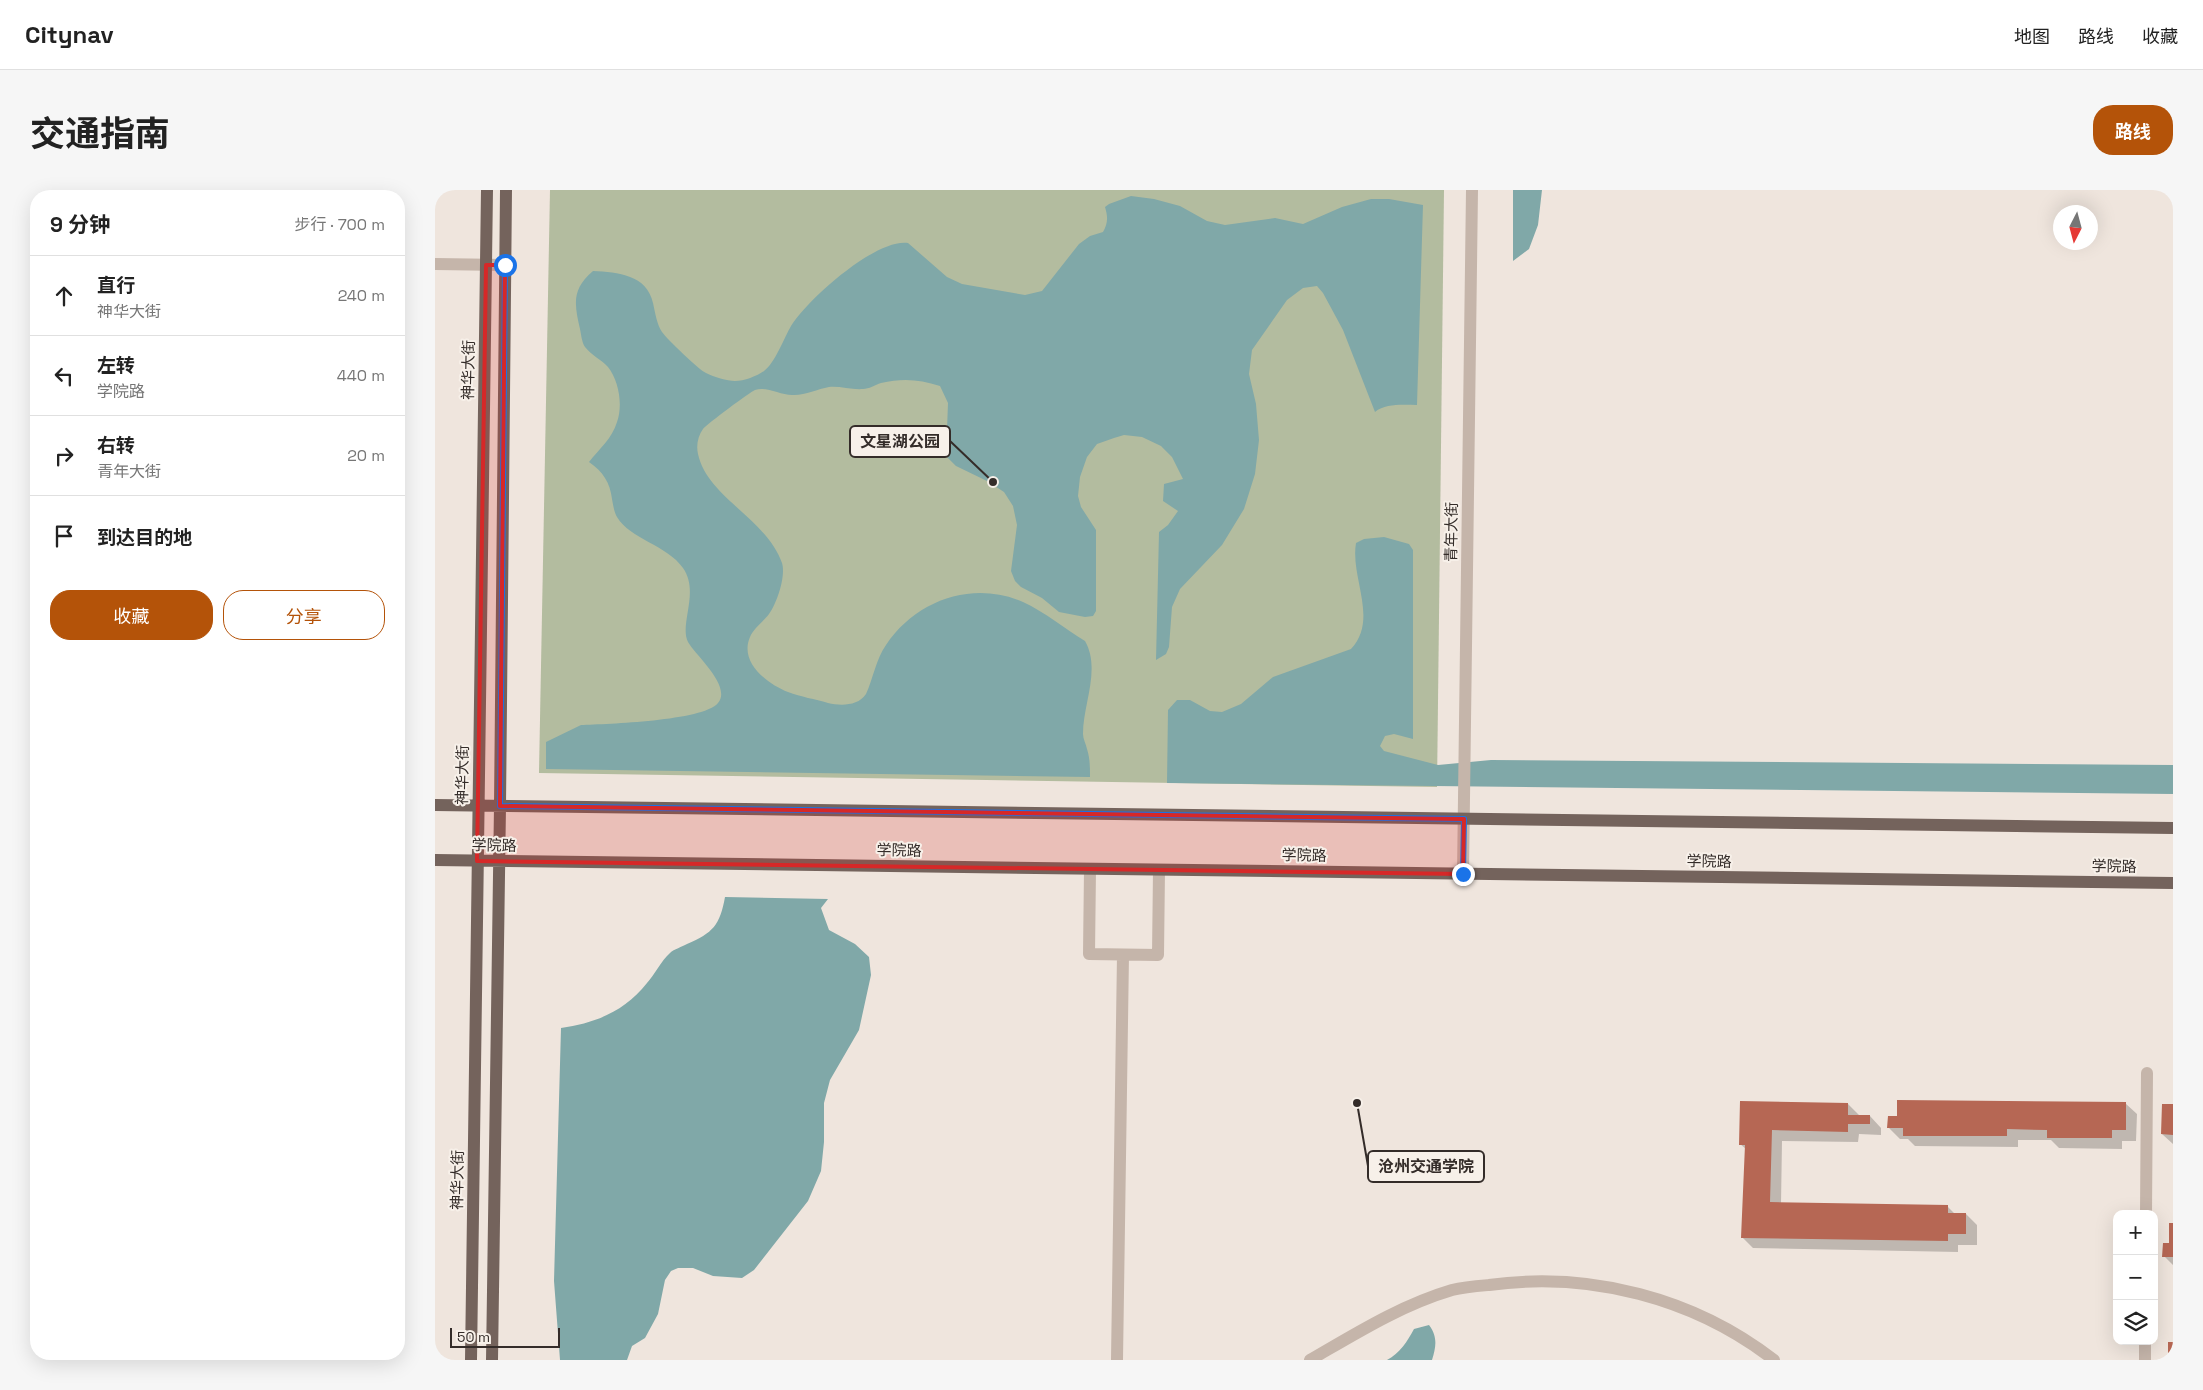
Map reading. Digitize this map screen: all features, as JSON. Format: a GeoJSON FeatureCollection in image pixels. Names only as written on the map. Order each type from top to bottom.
{"type":"FeatureCollection","features":[{"type":"Feature","properties":{"kind":"main road","name":"神华大街"},"geometry":{"type":"LineString","coordinates":[[471,1360],[477,806],[487,190]]}},
{"type":"Feature","properties":{"kind":"main road"},"geometry":{"type":"LineString","coordinates":[[492,1360],[506,190]]}},
{"type":"Feature","properties":{"kind":"main road"},"geometry":{"type":"LineString","coordinates":[[435,805],[2173,828]]}},
{"type":"Feature","properties":{"kind":"main road","name":"学院路"},"geometry":{"type":"LineString","coordinates":[[435,860],[2173,882]]}},
{"type":"Feature","properties":{"kind":"street","name":"青年大街"},"geometry":{"type":"LineString","coordinates":[[1463,874],[1472,190]]}},
{"type":"Feature","properties":{"kind":"street"},"geometry":{"type":"LineString","coordinates":[[435,264],[505,265]]}},
{"type":"Feature","properties":{"kind":"street"},"geometry":{"type":"LineString","coordinates":[[1090,869],[1089,954],[1157,955],[1159,870]]}},
{"type":"Feature","properties":{"kind":"street"},"geometry":{"type":"LineString","coordinates":[[1117,1360],[1123,954]]}},
{"type":"Feature","properties":{"kind":"street"},"geometry":{"type":"LineString","coordinates":[[2146,1210],[2147,1073]]}},
{"type":"Feature","properties":{"kind":"street"},"geometry":{"type":"LineString","coordinates":[[1310,1360],[1390,1315],[1453,1290],[1520,1281],[1577,1282],[1640,1293],[1693,1313],[1754,1344],[1774,1360]]}},
{"type":"Feature","properties":{"kind":"street"},"geometry":{"type":"LineString","coordinates":[[2145,1345],[2145,1360]]}},
{"type":"Feature","properties":{"kind":"highlighted area"},"geometry":{"type":"Polygon","coordinates":[[[486,265],[505,265],[500,806],[1464,819],[1463,874],[477,861],[486,265]]]}},
{"type":"Feature","properties":{"kind":"green space"},"geometry":{"type":"Polygon","coordinates":[[[550,190],[1444,190],[1437,787],[539,773],[550,190]]]}},
{"type":"Feature","properties":{"kind":"water"},"geometry":{"type":"Polygon","coordinates":[[[1513,190],[1542,190],[1538,225],[1529,249],[1513,261],[1513,190]]]}},
{"type":"Feature","properties":{"kind":"water"},"geometry":{"type":"Polygon","coordinates":[[[1131,196],[1154,199],[1180,206],[1207,221],[1225,225],[1275,218],[1303,224],[1342,207],[1371,199],[1389,199],[1423,205],[1417,405],[1389,406],[1375,412],[1343,330],[1323,293],[1317,286],[1303,288],[1287,300],[1252,350],[1249,374],[1256,404],[1259,440],[1255,474],[1244,509],[1222,545],[1180,589],[1172,607],[1169,647],[1166,654],[1156,660],[1159,532],[1168,525],[1178,511],[1163,501],[1164,484],[1183,479],[1172,457],[1161,446],[1142,437],[1124,435],[1097,444],[1087,457],[1080,477],[1078,496],[1081,507],[1096,530],[1096,611],[1093,616],[1085,617],[1059,612],[1042,598],[1021,587],[1015,581],[1011,571],[1017,525],[1013,506],[1004,492],[987,481],[956,466],[946,456],[948,403],[940,386],[918,381],[896,380],[865,389],[829,387],[797,395],[787,395],[759,389],[737,402],[706,426],[697,444],[698,454],[704,469],[713,483],[764,533],[782,563],[782,582],[775,603],[769,614],[750,637],[748,646],[748,655],[752,663],[764,678],[788,692],[798,695],[833,704],[844,705],[854,703],[866,694],[886,645],[898,629],[913,616],[947,598],[985,593],[1004,596],[1031,606],[1085,641],[1090,652],[1091,675],[1083,738],[1089,756],[1090,777],[546,769],[546,742],[581,725],[675,718],[709,709],[718,703],[721,696],[717,680],[688,642],[686,626],[690,587],[688,577],[683,568],[668,553],[639,537],[623,525],[615,513],[608,482],[589,462],[609,439],[615,428],[620,408],[619,393],[612,373],[606,364],[587,350],[582,341],[576,297],[581,284],[593,271],[621,274],[645,286],[653,303],[657,322],[665,336],[706,373],[724,380],[739,381],[764,371],[776,356],[791,326],[812,301],[843,273],[878,250],[894,244],[908,243],[947,277],[962,284],[1025,295],[1042,291],[1079,244],[1090,236],[1103,232],[1107,220],[1105,207],[1131,196]]]}},
{"type":"Feature","properties":{"kind":"water"},"geometry":{"type":"Polygon","coordinates":[[[1384,537],[1409,544],[1413,550],[1413,739],[1394,734],[1385,736],[1380,746],[1384,751],[1438,765],[1491,760],[2173,765],[2173,794],[1167,783],[1168,710],[1177,700],[1190,700],[1210,711],[1222,712],[1241,704],[1273,677],[1351,649],[1359,637],[1363,625],[1362,598],[1355,556],[1356,543],[1364,539],[1384,537]]]}},
{"type":"Feature","properties":{"kind":"water"},"geometry":{"type":"Polygon","coordinates":[[[725,897],[828,899],[821,908],[829,930],[855,944],[869,957],[871,975],[859,1030],[830,1080],[824,1103],[824,1142],[821,1171],[808,1201],[754,1270],[742,1278],[713,1276],[693,1268],[678,1268],[671,1271],[665,1280],[658,1314],[645,1338],[632,1346],[627,1360],[560,1360],[554,1281],[561,1028],[598,1019],[629,1001],[647,983],[670,953],[703,936],[714,927],[721,915],[725,897]]]}},
{"type":"Feature","properties":{"kind":"water"},"geometry":{"type":"Polygon","coordinates":[[[1429,1325],[1434,1334],[1435,1342],[1432,1360],[1387,1360],[1403,1347],[1414,1329],[1429,1325]]]}},
{"type":"Feature","properties":{"kind":"building"},"geometry":{"type":"Polygon","coordinates":[[[1897,1100],[2126,1102],[2126,1130],[2112,1130],[2112,1138],[2047,1138],[2047,1130],[2007,1129],[2007,1136],[1903,1136],[1903,1128],[1887,1128],[1888,1116],[1897,1116],[1897,1100]]]}},
{"type":"Feature","properties":{"kind":"building"},"geometry":{"type":"Polygon","coordinates":[[[1740,1101],[1848,1103],[1848,1115],[1870,1115],[1870,1124],[1848,1124],[1848,1132],[1772,1130],[1770,1202],[1948,1205],[1948,1213],[1966,1213],[1966,1234],[1948,1234],[1948,1241],[1741,1238],[1745,1145],[1739,1145],[1740,1101]]]}},
{"type":"Feature","properties":{"kind":"building"},"geometry":{"type":"Polygon","coordinates":[[[2162,1104],[2173,1104],[2173,1135],[2161,1134],[2162,1104]]]}},
{"type":"Feature","properties":{"kind":"building"},"geometry":{"type":"Polygon","coordinates":[[[2169,1223],[2173,1223],[2173,1257],[2162,1257],[2163,1243],[2169,1243],[2169,1223]]]}},
{"type":"Feature","properties":{"kind":"building"},"geometry":{"type":"Polygon","coordinates":[[[2168,1342],[2173,1342],[2173,1360],[2168,1360],[2168,1342]]]}},
{"type":"Feature","properties":{"kind":"place","name":"文星湖公园"},"geometry":{"type":"Point","coordinates":[993,482]}},
{"type":"Feature","properties":{"kind":"place","name":"沧州交通学院"},"geometry":{"type":"Point","coordinates":[1357,1103]}},
{"type":"Feature","properties":{"kind":"route"},"geometry":{"type":"LineString","coordinates":[[505,265],[500,806],[1464,819],[1463,874]]}}]}
